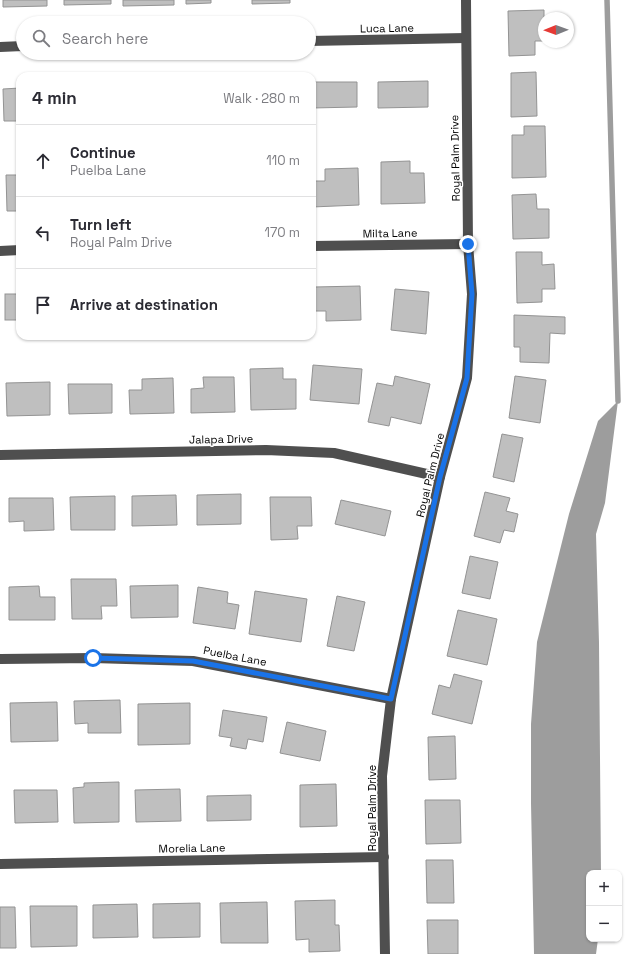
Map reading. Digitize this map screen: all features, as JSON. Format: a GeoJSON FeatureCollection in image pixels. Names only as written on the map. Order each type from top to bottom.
{"type":"FeatureCollection","features":[{"type":"Feature","properties":{"kind":"street","name":"Royal Palm Drive"},"geometry":{"type":"LineString","coordinates":[[385,954],[382,776],[391,699],[440,477],[467,378],[472,294],[468,244],[466,0]]}},
{"type":"Feature","properties":{"kind":"street","name":"Luca Lane"},"geometry":{"type":"LineString","coordinates":[[316,41],[466,38]]}},
{"type":"Feature","properties":{"kind":"street"},"geometry":{"type":"LineString","coordinates":[[0,47],[16,46]]}},
{"type":"Feature","properties":{"kind":"street","name":"Milta Lane"},"geometry":{"type":"LineString","coordinates":[[316,246],[468,244]]}},
{"type":"Feature","properties":{"kind":"street"},"geometry":{"type":"LineString","coordinates":[[0,251],[16,250]]}},
{"type":"Feature","properties":{"kind":"street","name":"Jalapa Drive"},"geometry":{"type":"LineString","coordinates":[[0,455],[266,450],[334,453],[440,477]]}},
{"type":"Feature","properties":{"kind":"street","name":"Puelba Lane"},"geometry":{"type":"LineString","coordinates":[[0,659],[93,658],[193,661],[391,699]]}},
{"type":"Feature","properties":{"kind":"street","name":"Morelia Lane"},"geometry":{"type":"LineString","coordinates":[[0,864],[384,857]]}},
{"type":"Feature","properties":{"kind":"shaded area"},"geometry":{"type":"Polygon","coordinates":[[[618,401],[605,503],[596,534],[599,643],[601,870],[586,870],[586,942],[598,942],[596,954],[534,954],[531,724],[537,642],[569,514],[598,421],[618,401]]]}},
{"type":"Feature","properties":{"kind":"building"},"geometry":{"type":"Polygon","coordinates":[[[3,0],[47,0],[47,6],[3,7],[3,0]]]}},
{"type":"Feature","properties":{"kind":"building"},"geometry":{"type":"Polygon","coordinates":[[[64,0],[111,0],[111,4],[64,5],[64,0]]]}},
{"type":"Feature","properties":{"kind":"building"},"geometry":{"type":"Polygon","coordinates":[[[123,0],[174,0],[174,5],[123,6],[123,0]]]}},
{"type":"Feature","properties":{"kind":"building"},"geometry":{"type":"Polygon","coordinates":[[[186,0],[211,0],[211,3],[186,4],[186,0]]]}},
{"type":"Feature","properties":{"kind":"building"},"geometry":{"type":"Polygon","coordinates":[[[252,0],[290,0],[290,3],[252,4],[252,0]]]}},
{"type":"Feature","properties":{"kind":"building"},"geometry":{"type":"Polygon","coordinates":[[[544,10],[544,12],[538,12],[538,41],[535,41],[535,55],[509,56],[508,11],[544,10]]]}},
{"type":"Feature","properties":{"kind":"building"},"geometry":{"type":"Polygon","coordinates":[[[536,72],[537,116],[511,117],[511,73],[536,72]]]}},
{"type":"Feature","properties":{"kind":"building"},"geometry":{"type":"Polygon","coordinates":[[[428,81],[428,107],[378,108],[378,82],[428,81]]]}},
{"type":"Feature","properties":{"kind":"building"},"geometry":{"type":"Polygon","coordinates":[[[316,82],[357,82],[357,107],[316,108],[316,82]]]}},
{"type":"Feature","properties":{"kind":"building"},"geometry":{"type":"Polygon","coordinates":[[[16,88],[16,121],[4,121],[3,89],[16,88]]]}},
{"type":"Feature","properties":{"kind":"building"},"geometry":{"type":"Polygon","coordinates":[[[524,126],[545,126],[546,177],[512,178],[512,135],[524,135],[524,126]]]}},
{"type":"Feature","properties":{"kind":"building"},"geometry":{"type":"Polygon","coordinates":[[[410,161],[410,173],[424,173],[425,203],[381,204],[381,162],[410,161]]]}},
{"type":"Feature","properties":{"kind":"building"},"geometry":{"type":"Polygon","coordinates":[[[358,168],[359,205],[316,207],[316,181],[325,181],[325,169],[358,168]]]}},
{"type":"Feature","properties":{"kind":"building"},"geometry":{"type":"Polygon","coordinates":[[[6,175],[16,175],[16,211],[7,211],[6,175]]]}},
{"type":"Feature","properties":{"kind":"building"},"geometry":{"type":"Polygon","coordinates":[[[536,194],[537,209],[549,209],[549,238],[513,239],[512,195],[536,194]]]}},
{"type":"Feature","properties":{"kind":"building"},"geometry":{"type":"Polygon","coordinates":[[[516,252],[542,252],[542,265],[554,264],[555,289],[542,289],[542,302],[517,303],[516,252]]]}},
{"type":"Feature","properties":{"kind":"building"},"geometry":{"type":"Polygon","coordinates":[[[360,286],[361,320],[326,321],[326,311],[316,311],[316,287],[360,286]]]}},
{"type":"Feature","properties":{"kind":"building"},"geometry":{"type":"Polygon","coordinates":[[[395,289],[429,292],[426,334],[391,330],[395,289]]]}},
{"type":"Feature","properties":{"kind":"building"},"geometry":{"type":"Polygon","coordinates":[[[5,294],[16,294],[16,320],[5,320],[5,294]]]}},
{"type":"Feature","properties":{"kind":"building"},"geometry":{"type":"Polygon","coordinates":[[[514,315],[565,317],[565,334],[550,333],[549,363],[520,362],[520,347],[514,347],[514,315]]]}},
{"type":"Feature","properties":{"kind":"building"},"geometry":{"type":"Polygon","coordinates":[[[313,365],[362,369],[359,404],[310,400],[313,365]]]}},
{"type":"Feature","properties":{"kind":"building"},"geometry":{"type":"Polygon","coordinates":[[[283,368],[283,379],[296,379],[296,409],[251,410],[250,369],[283,368]]]}},
{"type":"Feature","properties":{"kind":"building"},"geometry":{"type":"Polygon","coordinates":[[[395,376],[430,384],[421,424],[391,417],[389,426],[368,422],[377,383],[393,386],[395,376]]]}},
{"type":"Feature","properties":{"kind":"building"},"geometry":{"type":"Polygon","coordinates":[[[515,376],[546,380],[540,423],[509,418],[515,376]]]}},
{"type":"Feature","properties":{"kind":"building"},"geometry":{"type":"Polygon","coordinates":[[[203,377],[234,377],[235,412],[191,413],[191,389],[204,388],[203,377]]]}},
{"type":"Feature","properties":{"kind":"building"},"geometry":{"type":"Polygon","coordinates":[[[173,378],[174,413],[130,414],[129,390],[142,390],[142,379],[173,378]]]}},
{"type":"Feature","properties":{"kind":"building"},"geometry":{"type":"Polygon","coordinates":[[[50,382],[50,415],[7,416],[6,383],[50,382]]]}},
{"type":"Feature","properties":{"kind":"building"},"geometry":{"type":"Polygon","coordinates":[[[68,384],[112,384],[112,413],[69,414],[68,384]]]}},
{"type":"Feature","properties":{"kind":"building"},"geometry":{"type":"Polygon","coordinates":[[[502,434],[523,438],[514,482],[493,477],[502,434]]]}},
{"type":"Feature","properties":{"kind":"building"},"geometry":{"type":"Polygon","coordinates":[[[485,492],[510,498],[506,511],[518,514],[514,532],[504,530],[500,543],[474,536],[485,492]]]}},
{"type":"Feature","properties":{"kind":"building"},"geometry":{"type":"Polygon","coordinates":[[[241,494],[241,524],[197,525],[197,495],[241,494]]]}},
{"type":"Feature","properties":{"kind":"building"},"geometry":{"type":"Polygon","coordinates":[[[176,495],[177,525],[132,526],[132,496],[176,495]]]}},
{"type":"Feature","properties":{"kind":"building"},"geometry":{"type":"Polygon","coordinates":[[[115,496],[115,530],[71,530],[70,497],[115,496]]]}},
{"type":"Feature","properties":{"kind":"building"},"geometry":{"type":"Polygon","coordinates":[[[270,497],[311,497],[312,526],[297,526],[298,539],[271,540],[270,497]]]}},
{"type":"Feature","properties":{"kind":"building"},"geometry":{"type":"Polygon","coordinates":[[[9,498],[53,498],[54,530],[24,531],[24,521],[9,522],[9,498]]]}},
{"type":"Feature","properties":{"kind":"building"},"geometry":{"type":"Polygon","coordinates":[[[341,500],[391,511],[385,536],[335,524],[341,500]]]}},
{"type":"Feature","properties":{"kind":"building"},"geometry":{"type":"Polygon","coordinates":[[[470,556],[498,562],[490,599],[462,593],[470,556]]]}},
{"type":"Feature","properties":{"kind":"building"},"geometry":{"type":"Polygon","coordinates":[[[71,579],[116,579],[117,606],[101,606],[102,619],[72,619],[71,579]]]}},
{"type":"Feature","properties":{"kind":"building"},"geometry":{"type":"Polygon","coordinates":[[[178,585],[178,617],[131,618],[130,586],[178,585]]]}},
{"type":"Feature","properties":{"kind":"building"},"geometry":{"type":"Polygon","coordinates":[[[39,586],[40,597],[55,597],[55,620],[9,620],[9,587],[39,586]]]}},
{"type":"Feature","properties":{"kind":"building"},"geometry":{"type":"Polygon","coordinates":[[[198,587],[228,592],[227,603],[239,605],[235,629],[193,623],[198,587]]]}},
{"type":"Feature","properties":{"kind":"building"},"geometry":{"type":"Polygon","coordinates":[[[255,591],[307,599],[301,642],[249,634],[255,591]]]}},
{"type":"Feature","properties":{"kind":"building"},"geometry":{"type":"Polygon","coordinates":[[[337,596],[365,602],[354,651],[327,646],[337,596]]]}},
{"type":"Feature","properties":{"kind":"building"},"geometry":{"type":"Polygon","coordinates":[[[458,610],[497,619],[487,665],[447,656],[458,610]]]}},
{"type":"Feature","properties":{"kind":"building"},"geometry":{"type":"Polygon","coordinates":[[[454,674],[482,681],[472,724],[432,714],[439,685],[450,688],[454,674]]]}},
{"type":"Feature","properties":{"kind":"building"},"geometry":{"type":"Polygon","coordinates":[[[120,700],[121,733],[88,733],[88,723],[75,724],[74,701],[120,700]]]}},
{"type":"Feature","properties":{"kind":"building"},"geometry":{"type":"Polygon","coordinates":[[[57,702],[58,741],[11,742],[10,703],[57,702]]]}},
{"type":"Feature","properties":{"kind":"building"},"geometry":{"type":"Polygon","coordinates":[[[190,703],[190,744],[138,745],[138,704],[190,703]]]}},
{"type":"Feature","properties":{"kind":"building"},"geometry":{"type":"Polygon","coordinates":[[[223,710],[267,717],[263,742],[248,739],[246,749],[230,746],[232,738],[219,736],[223,710]]]}},
{"type":"Feature","properties":{"kind":"building"},"geometry":{"type":"Polygon","coordinates":[[[287,722],[326,731],[320,761],[280,753],[287,722]]]}},
{"type":"Feature","properties":{"kind":"building"},"geometry":{"type":"Polygon","coordinates":[[[455,736],[456,779],[429,780],[428,737],[455,736]]]}},
{"type":"Feature","properties":{"kind":"building"},"geometry":{"type":"Polygon","coordinates":[[[119,782],[119,822],[74,823],[73,788],[84,787],[84,783],[119,782]]]}},
{"type":"Feature","properties":{"kind":"building"},"geometry":{"type":"Polygon","coordinates":[[[336,784],[337,826],[300,827],[300,785],[336,784]]]}},
{"type":"Feature","properties":{"kind":"building"},"geometry":{"type":"Polygon","coordinates":[[[180,789],[181,821],[136,822],[135,790],[180,789]]]}},
{"type":"Feature","properties":{"kind":"building"},"geometry":{"type":"Polygon","coordinates":[[[14,790],[57,790],[58,822],[15,823],[14,790]]]}},
{"type":"Feature","properties":{"kind":"building"},"geometry":{"type":"Polygon","coordinates":[[[251,795],[251,820],[207,821],[207,796],[251,795]]]}},
{"type":"Feature","properties":{"kind":"building"},"geometry":{"type":"Polygon","coordinates":[[[425,800],[460,800],[461,843],[426,844],[425,800]]]}},
{"type":"Feature","properties":{"kind":"building"},"geometry":{"type":"Polygon","coordinates":[[[426,860],[453,860],[454,903],[427,903],[426,860]]]}},
{"type":"Feature","properties":{"kind":"building"},"geometry":{"type":"Polygon","coordinates":[[[335,900],[335,925],[339,925],[340,951],[309,952],[309,939],[296,940],[295,901],[335,900]]]}},
{"type":"Feature","properties":{"kind":"building"},"geometry":{"type":"Polygon","coordinates":[[[267,902],[268,943],[221,943],[220,903],[267,902]]]}},
{"type":"Feature","properties":{"kind":"building"},"geometry":{"type":"Polygon","coordinates":[[[200,903],[200,937],[153,938],[153,904],[200,903]]]}},
{"type":"Feature","properties":{"kind":"building"},"geometry":{"type":"Polygon","coordinates":[[[137,904],[138,937],[93,938],[93,905],[137,904]]]}},
{"type":"Feature","properties":{"kind":"building"},"geometry":{"type":"Polygon","coordinates":[[[30,906],[77,906],[77,946],[31,947],[30,906]]]}},
{"type":"Feature","properties":{"kind":"building"},"geometry":{"type":"Polygon","coordinates":[[[0,907],[15,907],[16,948],[0,948],[0,907]]]}},
{"type":"Feature","properties":{"kind":"building"},"geometry":{"type":"Polygon","coordinates":[[[427,920],[458,920],[458,954],[428,954],[427,920]]]}},
{"type":"Feature","properties":{"kind":"waterway"},"geometry":{"type":"LineString","coordinates":[[607,0],[618,401]]}},
{"type":"Feature","properties":{"kind":"route"},"geometry":{"type":"LineString","coordinates":[[93,658],[193,661],[391,699],[440,477],[467,378],[472,294],[468,244]]}}]}
